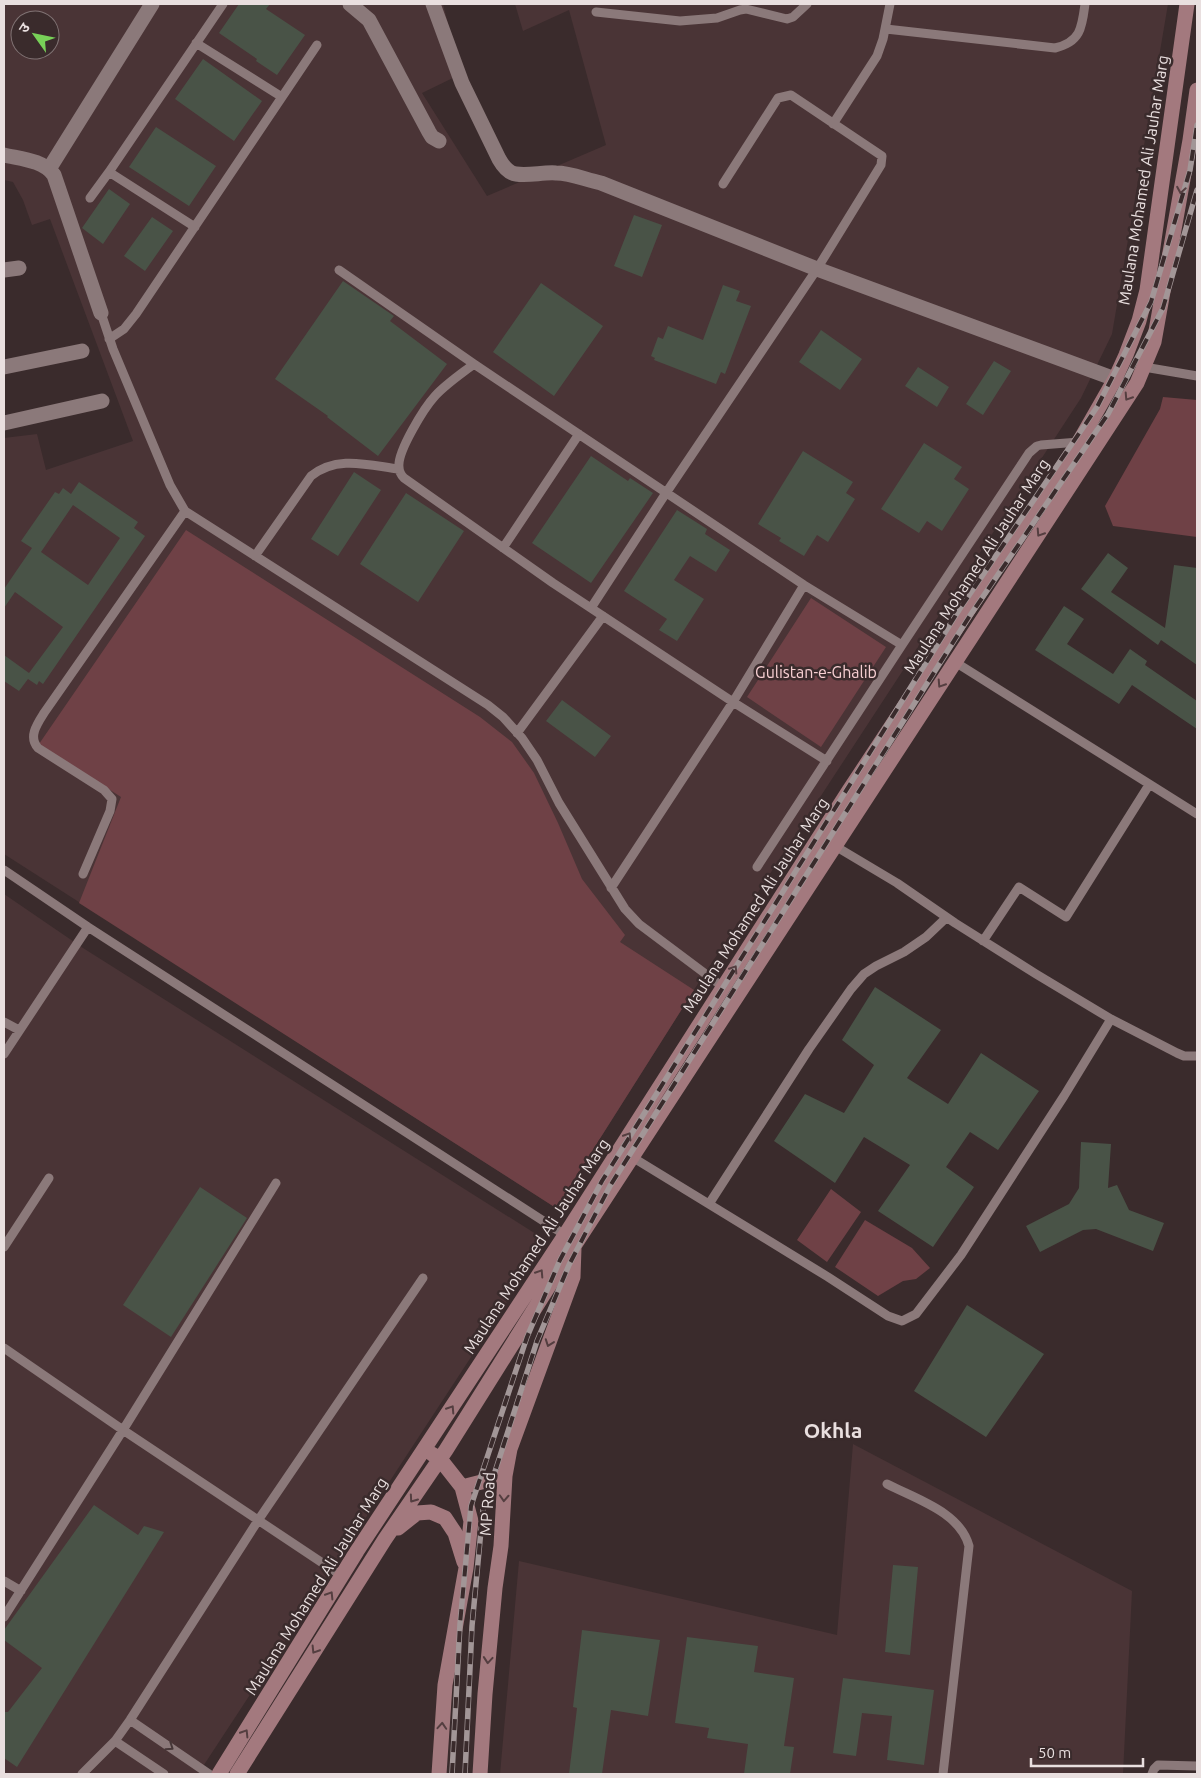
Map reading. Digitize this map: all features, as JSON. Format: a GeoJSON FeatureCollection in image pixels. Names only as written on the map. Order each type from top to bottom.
{"type":"FeatureCollection","features":[{"type":"Feature","properties":{"kind":"main road","name":"Maulana Mohamed Ali Jauhar Marg"},"geometry":{"type":"LineString","coordinates":[[237,1774],[385,1539],[440,1459],[567,1240],[723,987],[1079,442],[1116,379],[1139,321],[1146,290],[1187,4]]}},
{"type":"Feature","properties":{"kind":"main road","name":"Maulana Mohamed Ali Jauhar Marg"},"geometry":{"type":"LineString","coordinates":[[219,1774],[342,1576],[424,1449],[567,1240],[632,1157],[1137,383],[1154,342],[1192,156],[1197,90]]}},
{"type":"Feature","properties":{"kind":"main road"},"geometry":{"type":"LineString","coordinates":[[892,726],[907,736]]}},
{"type":"Feature","properties":{"kind":"main road","name":"MP Road"},"geometry":{"type":"LineString","coordinates":[[480,1774],[485,1694],[510,1449],[573,1277],[567,1240]]}},
{"type":"Feature","properties":{"kind":"main road","name":"MP Road"},"geometry":{"type":"LineString","coordinates":[[424,1449],[440,1459],[462,1487],[471,1521],[466,1568],[445,1686],[439,1774]]}},
{"type":"Feature","properties":{"kind":"main road"},"geometry":{"type":"LineString","coordinates":[[462,1487],[506,1476]]}},
{"type":"Feature","properties":{"kind":"main road"},"geometry":{"type":"LineString","coordinates":[[385,1539],[417,1513],[431,1512],[445,1518],[455,1533],[466,1568]]}},
{"type":"Feature","properties":{"kind":"street"},"geometry":{"type":"LineString","coordinates":[[49,169],[152,4]]}},
{"type":"Feature","properties":{"kind":"street"},"geometry":{"type":"LineString","coordinates":[[350,4],[368,20],[429,132],[432,137],[439,141]]}},
{"type":"Feature","properties":{"kind":"street"},"geometry":{"type":"LineString","coordinates":[[433,4],[462,83],[499,160],[509,171],[516,174],[567,174],[601,183],[817,269],[1116,379]]}},
{"type":"Feature","properties":{"kind":"street"},"geometry":{"type":"LineString","coordinates":[[4,154],[41,164],[54,175],[101,312]]}},
{"type":"Feature","properties":{"kind":"street"},"geometry":{"type":"LineString","coordinates":[[4,367],[82,351]]}},
{"type":"Feature","properties":{"kind":"street"},"geometry":{"type":"LineString","coordinates":[[4,423],[102,400]]}},
{"type":"Feature","properties":{"kind":"lane"},"geometry":{"type":"LineString","coordinates":[[90,198],[223,4]]}},
{"type":"Feature","properties":{"kind":"lane"},"geometry":{"type":"LineString","coordinates":[[596,12],[680,21],[717,18],[746,9],[787,19],[793,17],[807,4]]}},
{"type":"Feature","properties":{"kind":"lane"},"geometry":{"type":"LineString","coordinates":[[833,124],[877,56],[886,28],[890,4]]}},
{"type":"Feature","properties":{"kind":"lane"},"geometry":{"type":"LineString","coordinates":[[886,28],[1055,48],[1065,46],[1076,37],[1082,22],[1085,4]]}},
{"type":"Feature","properties":{"kind":"lane"},"geometry":{"type":"LineString","coordinates":[[196,43],[282,97]]}},
{"type":"Feature","properties":{"kind":"lane"},"geometry":{"type":"LineString","coordinates":[[109,339],[124,330],[130,323],[317,45]]}},
{"type":"Feature","properties":{"kind":"lane"},"geometry":{"type":"LineString","coordinates":[[591,608],[817,269],[881,165],[882,156],[791,95],[778,98],[723,184]]}},
{"type":"Feature","properties":{"kind":"lane"},"geometry":{"type":"LineString","coordinates":[[109,172],[195,227]]}},
{"type":"Feature","properties":{"kind":"lane"},"geometry":{"type":"LineString","coordinates":[[339,270],[474,364],[804,585],[902,645]]}},
{"type":"Feature","properties":{"kind":"lane"},"geometry":{"type":"LineString","coordinates":[[101,312],[109,339],[170,485],[185,511],[503,717],[537,760],[559,803],[625,909],[639,924],[723,987]]}},
{"type":"Feature","properties":{"kind":"lane"},"geometry":{"type":"LineString","coordinates":[[474,364],[436,396],[425,410],[406,442],[399,461],[399,469],[404,478],[591,608],[733,702],[827,761]]}},
{"type":"Feature","properties":{"kind":"lane"},"geometry":{"type":"LineString","coordinates":[[1144,367],[1197,376]]}},
{"type":"Feature","properties":{"kind":"lane"},"geometry":{"type":"LineString","coordinates":[[503,548],[580,434]]}},
{"type":"Feature","properties":{"kind":"lane"},"geometry":{"type":"LineString","coordinates":[[757,866],[1029,453],[1041,444],[1079,442]]}},
{"type":"Feature","properties":{"kind":"lane"},"geometry":{"type":"LineString","coordinates":[[255,556],[311,476],[319,470],[336,463],[353,463],[399,469]]}},
{"type":"Feature","properties":{"kind":"lane"},"geometry":{"type":"LineString","coordinates":[[83,874],[110,811],[112,799],[104,790],[38,748],[35,744],[34,734],[37,723],[185,511]]}},
{"type":"Feature","properties":{"kind":"lane"},"geometry":{"type":"LineString","coordinates":[[611,888],[733,702],[804,585]]}},
{"type":"Feature","properties":{"kind":"lane"},"geometry":{"type":"LineString","coordinates":[[517,733],[603,616]]}},
{"type":"Feature","properties":{"kind":"lane"},"geometry":{"type":"LineString","coordinates":[[955,662],[1197,814]]}},
{"type":"Feature","properties":{"kind":"lane"},"geometry":{"type":"LineString","coordinates":[[983,941],[1019,886],[1066,917],[1149,785]]}},
{"type":"Feature","properties":{"kind":"lane"},"geometry":{"type":"LineString","coordinates":[[835,846],[896,883],[946,918],[1111,1019],[1177,1053],[1189,1057],[1197,1056]]}},
{"type":"Feature","properties":{"kind":"lane"},"geometry":{"type":"LineString","coordinates":[[4,870],[88,927],[567,1240]]}},
{"type":"Feature","properties":{"kind":"lane"},"geometry":{"type":"LineString","coordinates":[[709,1204],[809,1048],[851,989],[864,974],[904,952],[926,937],[946,918]]}},
{"type":"Feature","properties":{"kind":"lane"},"geometry":{"type":"LineString","coordinates":[[4,1054],[88,927]]}},
{"type":"Feature","properties":{"kind":"lane"},"geometry":{"type":"LineString","coordinates":[[632,1157],[888,1316],[897,1321],[909,1319],[916,1314],[961,1255],[1059,1104],[1111,1019]]}},
{"type":"Feature","properties":{"kind":"lane"},"geometry":{"type":"LineString","coordinates":[[4,1022],[19,1030]]}},
{"type":"Feature","properties":{"kind":"lane"},"geometry":{"type":"LineString","coordinates":[[4,1247],[49,1178]]}},
{"type":"Feature","properties":{"kind":"lane"},"geometry":{"type":"LineString","coordinates":[[4,1617],[123,1430],[276,1183]]}},
{"type":"Feature","properties":{"kind":"lane"},"geometry":{"type":"LineString","coordinates":[[82,1774],[115,1741],[130,1720],[259,1519],[423,1278]]}},
{"type":"Feature","properties":{"kind":"lane"},"geometry":{"type":"LineString","coordinates":[[4,1348],[342,1576]]}},
{"type":"Feature","properties":{"kind":"lane"},"geometry":{"type":"LineString","coordinates":[[888,1484],[954,1520],[964,1533],[969,1546],[943,1774]]}},
{"type":"Feature","properties":{"kind":"lane"},"geometry":{"type":"LineString","coordinates":[[4,1581],[21,1591]]}},
{"type":"Feature","properties":{"kind":"lane"},"geometry":{"type":"LineString","coordinates":[[130,1720],[210,1774]]}},
{"type":"Feature","properties":{"kind":"lane"},"geometry":{"type":"LineString","coordinates":[[115,1741],[164,1774]]}},
{"type":"Feature","properties":{"kind":"lane"},"geometry":{"type":"LineString","coordinates":[[1152,1774],[1158,1765],[1197,1766]]}},
{"type":"Feature","properties":{"kind":"shaded area"},"geometry":{"type":"Polygon","coordinates":[[[4,4],[443,4],[461,74],[422,93],[487,196],[606,145],[569,10],[523,31],[515,4],[1168,4],[1112,334],[1081,398],[694,990],[556,1208],[4,854],[4,438],[37,434],[46,470],[133,441],[50,219],[32,225],[23,200],[13,182],[4,180],[4,4]]]}},
{"type":"Feature","properties":{"kind":"shaded area"},"geometry":{"type":"Polygon","coordinates":[[[4,894],[83,948],[547,1241],[198,1774],[4,1774],[4,894]]]}},
{"type":"Feature","properties":{"kind":"shaded area"},"geometry":{"type":"Polygon","coordinates":[[[853,1444],[1132,1591],[1123,1774],[500,1774],[519,1561],[837,1635],[853,1444]]]}},
{"type":"Feature","properties":{"kind":"green space"},"geometry":{"type":"Polygon","coordinates":[[[1163,397],[1197,400],[1197,537],[1113,526],[1105,506],[1160,409],[1163,397]]]}},
{"type":"Feature","properties":{"kind":"green space"},"geometry":{"type":"Polygon","coordinates":[[[186,530],[480,717],[512,742],[534,773],[582,879],[625,935],[620,942],[694,990],[556,1208],[79,903],[121,797],[39,744],[186,530]]]}},
{"type":"Feature","properties":{"kind":"green space","name":"Gulistan-e-Ghalib"},"geometry":{"type":"Polygon","coordinates":[[[811,598],[886,647],[821,747],[747,697],[811,598]]]}},
{"type":"Feature","properties":{"kind":"green space"},"geometry":{"type":"Polygon","coordinates":[[[831,1189],[861,1212],[827,1262],[797,1240],[831,1189]]]}},
{"type":"Feature","properties":{"kind":"green space"},"geometry":{"type":"Polygon","coordinates":[[[865,1220],[912,1248],[930,1268],[916,1279],[903,1281],[878,1296],[835,1267],[865,1220]]]}},
{"type":"Feature","properties":{"kind":"building"},"geometry":{"type":"Polygon","coordinates":[[[239,4],[270,4],[266,9],[305,35],[277,75],[219,33],[239,4]]]}},
{"type":"Feature","properties":{"kind":"building"},"geometry":{"type":"Polygon","coordinates":[[[203,59],[262,101],[234,141],[175,99],[203,59]]]}},
{"type":"Feature","properties":{"kind":"building"},"geometry":{"type":"Polygon","coordinates":[[[156,127],[216,166],[189,206],[129,167],[156,127]]]}},
{"type":"Feature","properties":{"kind":"building"},"geometry":{"type":"Polygon","coordinates":[[[109,189],[130,204],[103,244],[82,228],[109,189]]]}},
{"type":"Feature","properties":{"kind":"building"},"geometry":{"type":"Polygon","coordinates":[[[634,215],[662,225],[642,277],[614,266],[634,215]]]}},
{"type":"Feature","properties":{"kind":"building"},"geometry":{"type":"Polygon","coordinates":[[[152,217],[173,231],[145,271],[124,256],[152,217]]]}},
{"type":"Feature","properties":{"kind":"building"},"geometry":{"type":"Polygon","coordinates":[[[343,281],[394,316],[390,321],[447,364],[378,456],[328,416],[275,379],[343,281]]]}},
{"type":"Feature","properties":{"kind":"building"},"geometry":{"type":"Polygon","coordinates":[[[541,283],[603,326],[554,396],[493,352],[541,283]]]}},
{"type":"Feature","properties":{"kind":"building"},"geometry":{"type":"Polygon","coordinates":[[[723,285],[740,291],[736,301],[751,306],[725,374],[721,372],[716,384],[654,360],[655,358],[651,356],[658,337],[663,339],[668,326],[703,340],[723,285]]]}},
{"type":"Feature","properties":{"kind":"building"},"geometry":{"type":"Polygon","coordinates":[[[821,330],[862,359],[840,390],[799,362],[821,330]]]}},
{"type":"Feature","properties":{"kind":"building"},"geometry":{"type":"Polygon","coordinates":[[[994,361],[1011,371],[983,415],[966,404],[994,361]]]}},
{"type":"Feature","properties":{"kind":"building"},"geometry":{"type":"Polygon","coordinates":[[[918,367],[949,387],[937,407],[905,386],[918,367]]]}},
{"type":"Feature","properties":{"kind":"building"},"geometry":{"type":"Polygon","coordinates":[[[924,443],[962,467],[954,479],[969,489],[942,531],[927,521],[919,533],[881,509],[924,443]]]}},
{"type":"Feature","properties":{"kind":"building"},"geometry":{"type":"Polygon","coordinates":[[[803,451],[853,482],[846,493],[855,499],[828,542],[817,535],[804,556],[779,541],[781,538],[758,524],[803,451]]]}},
{"type":"Feature","properties":{"kind":"building"},"geometry":{"type":"Polygon","coordinates":[[[591,456],[628,481],[630,478],[653,493],[591,583],[532,543],[591,456]]]}},
{"type":"Feature","properties":{"kind":"building"},"geometry":{"type":"Polygon","coordinates":[[[354,472],[381,490],[338,556],[311,539],[354,472]]]}},
{"type":"Feature","properties":{"kind":"building"},"geometry":{"type":"Polygon","coordinates":[[[79,482],[138,522],[134,528],[145,536],[43,684],[39,681],[37,685],[28,679],[19,691],[4,681],[4,655],[29,673],[63,627],[15,592],[4,608],[4,589],[32,548],[21,541],[55,492],[59,494],[63,488],[71,494],[79,482]],[[73,505],[41,552],[88,585],[120,538],[73,505]]]}},
{"type":"Feature","properties":{"kind":"building"},"geometry":{"type":"Polygon","coordinates":[[[406,493],[464,531],[418,602],[360,564],[406,493]]]}},
{"type":"Feature","properties":{"kind":"building"},"geometry":{"type":"Polygon","coordinates":[[[677,510],[707,529],[705,534],[730,550],[716,572],[690,556],[674,580],[704,599],[677,641],[659,630],[667,619],[624,591],[677,510]]]}},
{"type":"Feature","properties":{"kind":"building"},"geometry":{"type":"Polygon","coordinates":[[[1108,553],[1128,568],[1111,592],[1165,628],[1174,565],[1197,568],[1197,665],[1161,640],[1158,645],[1081,589],[1108,553]]]}},
{"type":"Feature","properties":{"kind":"building"},"geometry":{"type":"Polygon","coordinates":[[[1064,606],[1084,619],[1067,644],[1113,674],[1130,649],[1147,661],[1145,665],[1197,701],[1197,729],[1132,685],[1119,704],[1035,650],[1064,606]]]}},
{"type":"Feature","properties":{"kind":"building"},"geometry":{"type":"Polygon","coordinates":[[[562,700],[611,736],[595,757],[546,721],[562,700]]]}},
{"type":"Feature","properties":{"kind":"building"},"geometry":{"type":"Polygon","coordinates":[[[875,987],[941,1030],[907,1078],[948,1104],[981,1053],[1039,1091],[998,1150],[970,1132],[946,1167],[974,1187],[933,1247],[878,1211],[910,1165],[864,1137],[835,1183],[774,1141],[805,1094],[844,1113],[874,1065],[842,1040],[875,987]]]}},
{"type":"Feature","properties":{"kind":"building"},"geometry":{"type":"Polygon","coordinates":[[[1081,1142],[1111,1144],[1108,1188],[1117,1185],[1129,1210],[1164,1223],[1153,1251],[1096,1229],[1083,1230],[1040,1252],[1026,1226],[1069,1204],[1079,1188],[1081,1142]]]}},
{"type":"Feature","properties":{"kind":"building"},"geometry":{"type":"Polygon","coordinates":[[[200,1187],[247,1218],[171,1337],[123,1305],[200,1187]]]}},
{"type":"Feature","properties":{"kind":"building"},"geometry":{"type":"Polygon","coordinates":[[[967,1305],[1044,1354],[986,1437],[914,1391],[967,1305]]]}},
{"type":"Feature","properties":{"kind":"building"},"geometry":{"type":"Polygon","coordinates":[[[94,1505],[138,1535],[144,1526],[164,1532],[17,1767],[4,1758],[4,1712],[8,1712],[42,1668],[4,1640],[4,1630],[94,1505]]]}},
{"type":"Feature","properties":{"kind":"building"},"geometry":{"type":"Polygon","coordinates":[[[893,1565],[918,1567],[910,1655],[885,1652],[893,1565]]]}},
{"type":"Feature","properties":{"kind":"building"},"geometry":{"type":"Polygon","coordinates":[[[582,1630],[660,1640],[648,1716],[611,1710],[602,1774],[569,1774],[577,1708],[573,1707],[582,1630]]]}},
{"type":"Feature","properties":{"kind":"building"},"geometry":{"type":"Polygon","coordinates":[[[687,1637],[758,1646],[754,1672],[794,1678],[784,1746],[794,1747],[790,1774],[744,1774],[748,1744],[707,1738],[709,1728],[675,1723],[687,1637]]]}},
{"type":"Feature","properties":{"kind":"building"},"geometry":{"type":"Polygon","coordinates":[[[843,1678],[934,1690],[924,1765],[887,1760],[892,1716],[862,1713],[856,1756],[833,1753],[843,1678]]]}},
{"type":"Feature","properties":{"kind":"railway"},"geometry":{"type":"LineString","coordinates":[[452,1774],[460,1624],[471,1506],[527,1337],[560,1260],[602,1181],[959,610],[1097,407],[1151,302],[1190,170],[1197,125]]}},
{"type":"Feature","properties":{"kind":"railway"},"geometry":{"type":"LineString","coordinates":[[465,1774],[472,1626],[483,1509],[537,1341],[569,1265],[610,1186],[969,617],[1108,414],[1163,308],[1197,190]]}},
{"type":"Feature","properties":{"kind":"district","name":"Okhla"},"geometry":{"type":"Point","coordinates":[833,1431]}}]}
